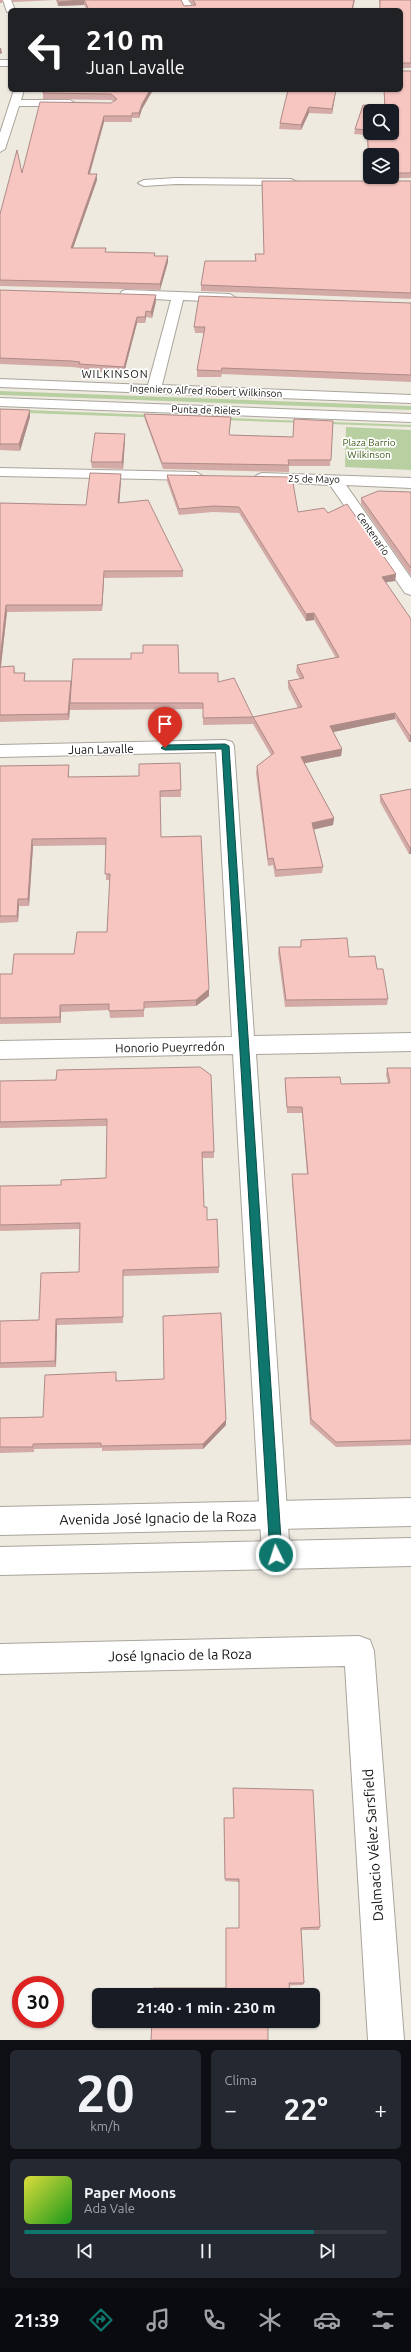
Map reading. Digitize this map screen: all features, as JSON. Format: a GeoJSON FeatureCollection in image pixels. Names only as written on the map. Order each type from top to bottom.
{"type":"FeatureCollection","features":[{"type":"Feature","properties":{"kind":"street"},"geometry":{"type":"LineString","coordinates":[[0,149],[18,92]]}},
{"type":"Feature","properties":{"kind":"street"},"geometry":{"type":"LineString","coordinates":[[14,103],[80,104]]}},
{"type":"Feature","properties":{"kind":"street"},"geometry":{"type":"LineString","coordinates":[[144,183],[176,181],[300,182]]}},
{"type":"Feature","properties":{"kind":"street"},"geometry":{"type":"LineString","coordinates":[[117,294],[240,298]]}},
{"type":"Feature","properties":{"kind":"street"},"geometry":{"type":"LineString","coordinates":[[154,389],[178,296]]}},
{"type":"Feature","properties":{"kind":"street","name":"Ingeniero Alfred Robert Wilkinson"},"geometry":{"type":"LineString","coordinates":[[0,383],[411,399]]}},
{"type":"Feature","properties":{"kind":"street","name":"Punta de Rieles"},"geometry":{"type":"LineString","coordinates":[[0,402],[411,418]]}},
{"type":"Feature","properties":{"kind":"street"},"geometry":{"type":"LineString","coordinates":[[0,472],[207,476]]}},
{"type":"Feature","properties":{"kind":"street","name":"25 de Mayo"},"geometry":{"type":"LineString","coordinates":[[247,477],[411,483]]}},
{"type":"Feature","properties":{"kind":"street","name":"Centenario"},"geometry":{"type":"LineString","coordinates":[[334,479],[411,590]]}},
{"type":"Feature","properties":{"kind":"street","name":"Juan Lavalle"},"geometry":{"type":"LineString","coordinates":[[0,751],[225,746],[244,1045]]}},
{"type":"Feature","properties":{"kind":"street","name":"Honorio Pueyrredón"},"geometry":{"type":"LineString","coordinates":[[0,1050],[411,1042]]}},
{"type":"Feature","properties":{"kind":"street"},"geometry":{"type":"LineString","coordinates":[[244,1045],[276,1555]]}},
{"type":"Feature","properties":{"kind":"street","name":"Avenida José Ignacio de la Roza"},"geometry":{"type":"LineString","coordinates":[[0,1521],[411,1512]]}},
{"type":"Feature","properties":{"kind":"street"},"geometry":{"type":"LineString","coordinates":[[0,1561],[411,1552]]}},
{"type":"Feature","properties":{"kind":"street","name":"José Ignacio de la Roza"},"geometry":{"type":"LineString","coordinates":[[0,1659],[360,1651]]}},
{"type":"Feature","properties":{"kind":"street","name":"Dalmacio Vélez Sarsfield"},"geometry":{"type":"LineString","coordinates":[[360,1651],[386,2040]]}},
{"type":"Feature","properties":{"kind":"green space"},"geometry":{"type":"Polygon","coordinates":[[[0,391],[411,406],[411,410],[0,395],[0,391]]]}},
{"type":"Feature","properties":{"kind":"green space"},"geometry":{"type":"Polygon","coordinates":[[[0,409],[411,425],[411,427],[0,412],[0,409]]]}},
{"type":"Feature","properties":{"kind":"green space","name":"Plaza Barrio Wilkinson"},"geometry":{"type":"Polygon","coordinates":[[[346,427],[411,430],[411,470],[345,467],[346,427]]]}},
{"type":"Feature","properties":{"kind":"building"},"geometry":{"type":"Polygon","coordinates":[[[57,0],[81,0],[58,2],[57,0]]]}},
{"type":"Feature","properties":{"kind":"building"},"geometry":{"type":"Polygon","coordinates":[[[84,0],[181,0],[184,6],[196,5],[193,0],[354,0],[352,8],[88,8],[84,0]]]}},
{"type":"Feature","properties":{"kind":"building"},"geometry":{"type":"Polygon","coordinates":[[[380,0],[411,0],[411,63],[403,63],[403,8],[380,8],[380,0]]]}},
{"type":"Feature","properties":{"kind":"building"},"geometry":{"type":"Polygon","coordinates":[[[403,71],[411,71],[411,173],[399,173],[399,148],[368,148],[368,140],[399,140],[399,104],[385,104],[384,92],[403,92],[403,71]]]}},
{"type":"Feature","properties":{"kind":"building"},"geometry":{"type":"Polygon","coordinates":[[[149,92],[139,113],[132,113],[132,116],[104,116],[88,174],[97,174],[71,248],[106,248],[105,252],[155,253],[154,256],[168,256],[160,284],[0,280],[0,214],[17,150],[22,173],[40,102],[111,103],[117,99],[111,94],[43,93],[149,92]]]}},
{"type":"Feature","properties":{"kind":"building"},"geometry":{"type":"Polygon","coordinates":[[[288,92],[336,92],[332,109],[309,107],[301,125],[280,123],[288,92]]]}},
{"type":"Feature","properties":{"kind":"building"},"geometry":{"type":"Polygon","coordinates":[[[363,105],[363,130],[355,129],[363,105]]]}},
{"type":"Feature","properties":{"kind":"building"},"geometry":{"type":"Polygon","coordinates":[[[262,181],[363,181],[363,184],[399,184],[399,181],[411,181],[411,293],[201,285],[205,261],[256,261],[255,254],[264,254],[262,181]]]}},
{"type":"Feature","properties":{"kind":"building"},"geometry":{"type":"Polygon","coordinates":[[[0,290],[156,295],[151,312],[146,311],[145,317],[137,317],[124,367],[79,364],[80,362],[72,361],[0,358],[0,290]]]}},
{"type":"Feature","properties":{"kind":"building"},"geometry":{"type":"Polygon","coordinates":[[[199,296],[411,303],[411,375],[222,368],[221,371],[197,370],[205,327],[194,327],[199,296]]]}},
{"type":"Feature","properties":{"kind":"building"},"geometry":{"type":"Polygon","coordinates":[[[0,409],[30,410],[19,444],[0,444],[0,409]]]}},
{"type":"Feature","properties":{"kind":"building"},"geometry":{"type":"Polygon","coordinates":[[[144,414],[231,417],[230,435],[293,437],[294,419],[333,421],[331,460],[288,460],[289,465],[162,463],[144,414]]]}},
{"type":"Feature","properties":{"kind":"building"},"geometry":{"type":"Polygon","coordinates":[[[95,433],[125,434],[122,462],[91,462],[95,433]]]}},
{"type":"Feature","properties":{"kind":"building"},"geometry":{"type":"Polygon","coordinates":[[[90,473],[121,474],[118,503],[148,500],[183,571],[104,571],[102,605],[6,605],[0,660],[0,503],[86,505],[90,473]]]}},
{"type":"Feature","properties":{"kind":"building"},"geometry":{"type":"Polygon","coordinates":[[[167,475],[292,477],[298,512],[324,508],[328,513],[347,504],[396,574],[382,577],[411,619],[411,735],[410,736],[395,713],[330,726],[342,749],[301,757],[334,818],[312,823],[323,867],[276,870],[273,858],[268,859],[257,766],[274,753],[253,717],[302,707],[288,681],[304,678],[297,665],[339,657],[314,613],[306,614],[239,507],[213,506],[179,509],[167,475]]]}},
{"type":"Feature","properties":{"kind":"building"},"geometry":{"type":"Polygon","coordinates":[[[378,491],[411,492],[411,568],[361,498],[378,491]]]}},
{"type":"Feature","properties":{"kind":"building"},"geometry":{"type":"Polygon","coordinates":[[[143,645],[178,645],[179,673],[218,673],[218,682],[234,678],[253,717],[203,718],[203,703],[70,703],[73,659],[131,659],[131,653],[143,653],[143,645]]]}},
{"type":"Feature","properties":{"kind":"building"},"geometry":{"type":"Polygon","coordinates":[[[14,666],[14,673],[25,673],[24,681],[71,681],[68,714],[0,715],[0,667],[14,666]]]}},
{"type":"Feature","properties":{"kind":"building"},"geometry":{"type":"Polygon","coordinates":[[[180,763],[181,790],[160,791],[161,837],[201,836],[209,989],[196,1000],[144,1002],[144,1010],[109,1011],[109,1004],[60,1005],[60,1017],[0,1018],[0,974],[12,974],[14,954],[74,954],[77,932],[107,932],[110,874],[105,874],[106,838],[32,839],[28,899],[18,899],[17,916],[0,916],[0,766],[69,765],[68,777],[139,776],[139,764],[180,763]]]}},
{"type":"Feature","properties":{"kind":"building"},"geometry":{"type":"Polygon","coordinates":[[[411,789],[411,848],[410,848],[380,795],[411,789]]]}},
{"type":"Feature","properties":{"kind":"building"},"geometry":{"type":"Polygon","coordinates":[[[347,938],[349,957],[375,956],[377,969],[383,969],[388,999],[286,1000],[279,947],[301,947],[301,940],[347,938]]]}},
{"type":"Feature","properties":{"kind":"building"},"geometry":{"type":"Polygon","coordinates":[[[200,1067],[211,1075],[214,1152],[202,1152],[204,1207],[207,1207],[207,1220],[217,1219],[219,1267],[123,1270],[123,1317],[56,1319],[55,1361],[0,1363],[0,1321],[39,1320],[41,1273],[79,1272],[80,1223],[0,1225],[0,1186],[61,1185],[61,1180],[106,1178],[107,1119],[0,1122],[0,1081],[56,1080],[57,1070],[200,1067]]]}},
{"type":"Feature","properties":{"kind":"building"},"geometry":{"type":"Polygon","coordinates":[[[387,1068],[411,1068],[411,1440],[336,1442],[311,1419],[292,1174],[308,1174],[302,1107],[287,1107],[285,1078],[340,1077],[341,1084],[390,1083],[387,1068]]]}},
{"type":"Feature","properties":{"kind":"building"},"geometry":{"type":"Polygon","coordinates":[[[221,1313],[226,1420],[203,1444],[101,1446],[101,1443],[33,1444],[33,1447],[0,1447],[0,1418],[43,1417],[45,1375],[116,1372],[116,1381],[164,1379],[163,1316],[221,1313]]]}},
{"type":"Feature","properties":{"kind":"building"},"geometry":{"type":"Polygon","coordinates":[[[233,1788],[313,1790],[320,1927],[301,1928],[304,1983],[289,1983],[289,1988],[226,1988],[226,1928],[239,1928],[239,1879],[225,1879],[224,1818],[234,1818],[233,1788]]]}},
{"type":"Feature","properties":{"kind":"building"},"geometry":{"type":"Polygon","coordinates":[[[152,2028],[268,2028],[268,2040],[151,2040],[152,2028]]]}},
{"type":"Feature","properties":{"kind":"district","name":"WILKINSON"},"geometry":{"type":"Point","coordinates":[115,374]}},
{"type":"Feature","properties":{"kind":"route"},"geometry":{"type":"LineString","coordinates":[[165,748],[225,746],[276,1555]]}}]}
